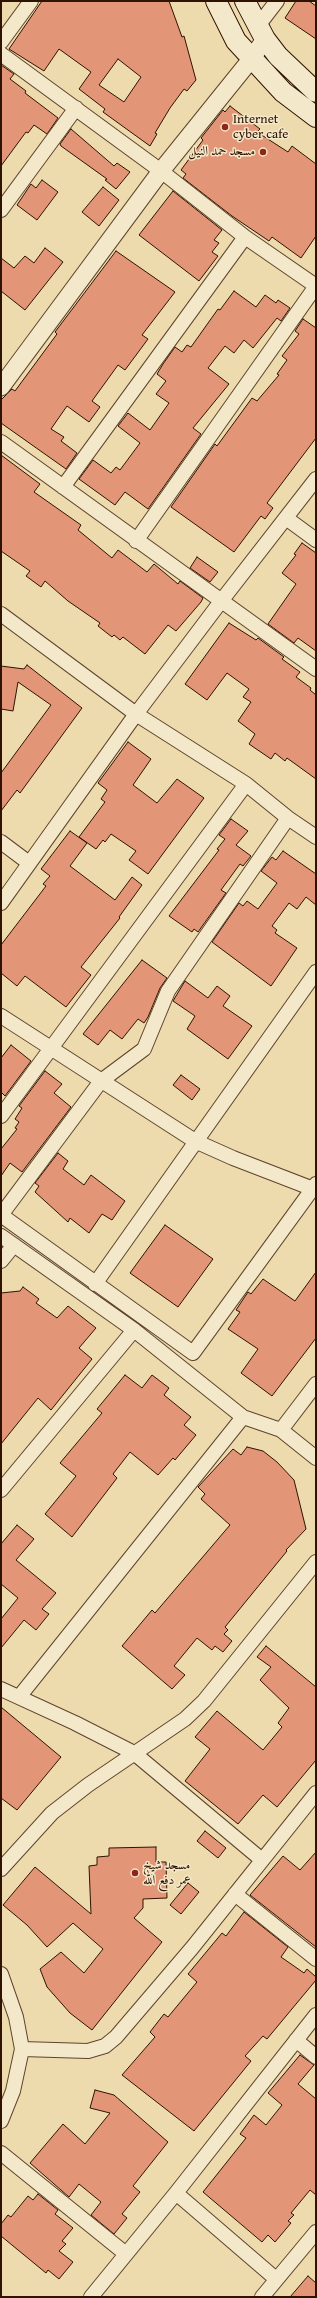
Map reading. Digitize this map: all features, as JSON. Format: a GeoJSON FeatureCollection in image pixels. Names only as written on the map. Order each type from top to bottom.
{"type":"FeatureCollection","features":[{"type":"Feature","properties":{"kind":"main road"},"geometry":{"type":"LineString","coordinates":[[216,1],[236,41],[283,92],[316,117]]}},
{"type":"Feature","properties":{"kind":"main road"},"geometry":{"type":"LineString","coordinates":[[245,1],[261,33],[292,71],[316,92]]}},
{"type":"Feature","properties":{"kind":"street"},"geometry":{"type":"LineString","coordinates":[[1,42],[31,1]]}},
{"type":"Feature","properties":{"kind":"street"},"geometry":{"type":"LineString","coordinates":[[1,387],[161,171],[252,58],[261,33],[277,1]]}},
{"type":"Feature","properties":{"kind":"street"},"geometry":{"type":"LineString","coordinates":[[1,54],[161,171],[245,236],[316,286],[136,541]]}},
{"type":"Feature","properties":{"kind":"street"},"geometry":{"type":"LineString","coordinates":[[1,210],[76,108]]}},
{"type":"Feature","properties":{"kind":"street"},"geometry":{"type":"LineString","coordinates":[[63,487],[245,236]]}},
{"type":"Feature","properties":{"kind":"street"},"geometry":{"type":"LineString","coordinates":[[1,442],[136,541],[222,600],[316,669]]}},
{"type":"Feature","properties":{"kind":"street"},"geometry":{"type":"LineString","coordinates":[[1,903],[136,714],[316,479]]}},
{"type":"Feature","properties":{"kind":"street"},"geometry":{"type":"LineString","coordinates":[[286,518],[316,540]]}},
{"type":"Feature","properties":{"kind":"street"},"geometry":{"type":"LineString","coordinates":[[1,614],[136,714],[246,784],[288,818],[316,837]]}},
{"type":"Feature","properties":{"kind":"street"},"geometry":{"type":"LineString","coordinates":[[1,1116],[246,784]]}},
{"type":"Feature","properties":{"kind":"street"},"geometry":{"type":"LineString","coordinates":[[1,1016],[50,1049],[101,1081],[195,1141],[233,1158],[315,1187],[194,1353],[95,1284],[1,1215],[101,1081],[144,1049],[168,991],[288,818]]}},
{"type":"Feature","properties":{"kind":"street"},"geometry":{"type":"LineString","coordinates":[[1,842],[29,863]]}},
{"type":"Feature","properties":{"kind":"street"},"geometry":{"type":"LineString","coordinates":[[95,1284],[316,972]]}},
{"type":"Feature","properties":{"kind":"street"},"geometry":{"type":"LineString","coordinates":[[1,1236],[134,1330],[243,1417],[280,1430],[316,1458]]}},
{"type":"Feature","properties":{"kind":"street"},"geometry":{"type":"LineString","coordinates":[[1,1260],[14,1245]]}},
{"type":"Feature","properties":{"kind":"street"},"geometry":{"type":"LineString","coordinates":[[1,1490],[134,1330]]}},
{"type":"Feature","properties":{"kind":"street"},"geometry":{"type":"LineString","coordinates":[[280,1430],[316,1384]]}},
{"type":"Feature","properties":{"kind":"street"},"geometry":{"type":"LineString","coordinates":[[19,1697],[243,1417]]}},
{"type":"Feature","properties":{"kind":"street"},"geometry":{"type":"LineString","coordinates":[[1,1869],[52,1813],[88,1785],[185,1719],[204,1701],[316,1562]]}},
{"type":"Feature","properties":{"kind":"street"},"geometry":{"type":"LineString","coordinates":[[1,1689],[75,1723],[134,1753],[262,1860]]}},
{"type":"Feature","properties":{"kind":"street"},"geometry":{"type":"LineString","coordinates":[[22,2049],[88,2051],[105,2046],[116,2037],[235,1894],[316,1793]]}},
{"type":"Feature","properties":{"kind":"street"},"geometry":{"type":"LineString","coordinates":[[235,1894],[316,1959]]}},
{"type":"Feature","properties":{"kind":"street"},"geometry":{"type":"LineString","coordinates":[[1,1974],[16,2017],[22,2049],[13,2091],[1,2121]]}},
{"type":"Feature","properties":{"kind":"street"},"geometry":{"type":"LineString","coordinates":[[91,2297],[176,2193],[316,2015]]}},
{"type":"Feature","properties":{"kind":"street"},"geometry":{"type":"LineString","coordinates":[[296,2040],[316,2057]]}},
{"type":"Feature","properties":{"kind":"street"},"geometry":{"type":"LineString","coordinates":[[1,2153],[126,2254]]}},
{"type":"Feature","properties":{"kind":"street"},"geometry":{"type":"LineString","coordinates":[[176,2193],[276,2279]]}},
{"type":"Feature","properties":{"kind":"street"},"geometry":{"type":"LineString","coordinates":[[262,2297],[316,2232]]}},
{"type":"Feature","properties":{"kind":"building"},"geometry":{"type":"Polygon","coordinates":[[[42,1],[169,1],[182,37],[184,36],[196,80],[187,91],[184,89],[170,108],[155,133],[157,134],[150,146],[103,112],[105,109],[79,89],[91,72],[59,49],[44,71],[9,49],[42,1]],[[118,59],[99,85],[124,102],[141,77],[118,59]]]}},
{"type":"Feature","properties":{"kind":"building"},"geometry":{"type":"Polygon","coordinates":[[[296,1],[309,1],[316,6],[316,39],[285,18],[296,1]]]}},
{"type":"Feature","properties":{"kind":"building"},"geometry":{"type":"Polygon","coordinates":[[[1,65],[14,74],[10,79],[26,91],[25,93],[58,118],[47,134],[34,125],[28,133],[26,132],[1,166],[1,65]]]}},
{"type":"Feature","properties":{"kind":"building"},"geometry":{"type":"Polygon","coordinates":[[[230,106],[260,129],[257,132],[288,152],[292,146],[316,164],[316,236],[301,258],[272,237],[269,241],[232,216],[183,178],[186,174],[181,170],[203,140],[201,138],[223,110],[225,112],[230,106]]]}},
{"type":"Feature","properties":{"kind":"building"},"geometry":{"type":"Polygon","coordinates":[[[71,129],[114,166],[117,163],[130,172],[116,189],[105,180],[107,179],[61,146],[60,144],[71,129]]]}},
{"type":"Feature","properties":{"kind":"building"},"geometry":{"type":"Polygon","coordinates":[[[42,180],[58,192],[37,220],[17,205],[31,184],[36,188],[42,180]]]}},
{"type":"Feature","properties":{"kind":"building"},"geometry":{"type":"Polygon","coordinates":[[[103,187],[119,200],[99,226],[82,212],[103,187]]]}},
{"type":"Feature","properties":{"kind":"building"},"geometry":{"type":"Polygon","coordinates":[[[173,191],[222,230],[214,240],[219,243],[212,252],[218,256],[199,281],[139,235],[173,191]]]}},
{"type":"Feature","properties":{"kind":"building"},"geometry":{"type":"Polygon","coordinates":[[[45,248],[63,262],[25,310],[1,291],[1,258],[14,268],[25,256],[34,263],[45,248]]]}},
{"type":"Feature","properties":{"kind":"building"},"geometry":{"type":"Polygon","coordinates":[[[116,251],[175,292],[142,335],[148,339],[125,370],[118,365],[92,401],[100,407],[89,422],[67,406],[51,429],[64,437],[61,441],[77,453],[66,469],[1,423],[1,400],[12,389],[15,391],[57,334],[55,332],[116,251]]]}},
{"type":"Feature","properties":{"kind":"building"},"geometry":{"type":"Polygon","coordinates":[[[234,291],[256,307],[265,295],[276,303],[278,300],[290,308],[281,321],[277,318],[253,348],[244,340],[234,353],[225,346],[208,368],[229,384],[193,428],[201,434],[148,509],[125,492],[115,505],[79,479],[93,460],[111,473],[116,467],[120,470],[140,443],[118,426],[128,413],[150,430],[169,403],[156,394],[166,381],[157,374],[163,364],[175,347],[182,352],[187,345],[191,347],[218,309],[220,310],[234,291]]]}},
{"type":"Feature","properties":{"kind":"building"},"geometry":{"type":"Polygon","coordinates":[[[303,319],[316,328],[316,438],[267,503],[273,508],[265,519],[261,516],[234,552],[171,507],[215,444],[217,446],[252,398],[257,401],[279,375],[277,374],[287,360],[282,356],[299,334],[295,331],[303,319]]]}},
{"type":"Feature","properties":{"kind":"building"},"geometry":{"type":"Polygon","coordinates":[[[1,455],[40,484],[34,492],[81,525],[78,530],[112,558],[118,550],[147,572],[154,564],[178,584],[180,581],[203,598],[201,602],[176,631],[168,625],[145,654],[123,637],[120,640],[114,635],[112,637],[98,626],[100,623],[68,601],[45,581],[41,587],[26,576],[30,571],[1,551],[1,455]]]}},
{"type":"Feature","properties":{"kind":"building"},"geometry":{"type":"Polygon","coordinates":[[[302,543],[316,553],[316,651],[298,638],[294,643],[268,624],[296,584],[282,573],[296,555],[294,554],[302,543]]]}},
{"type":"Feature","properties":{"kind":"building"},"geometry":{"type":"Polygon","coordinates":[[[197,557],[218,572],[210,582],[190,568],[197,557]]]}},
{"type":"Feature","properties":{"kind":"building"},"geometry":{"type":"Polygon","coordinates":[[[229,623],[256,640],[258,638],[284,657],[282,659],[300,672],[296,677],[311,688],[310,690],[316,695],[316,779],[287,758],[285,761],[275,753],[271,759],[249,744],[255,734],[238,721],[251,702],[243,697],[249,689],[227,673],[207,700],[185,684],[229,623]]]}},
{"type":"Feature","properties":{"kind":"building"},"geometry":{"type":"Polygon","coordinates":[[[27,665],[82,708],[20,793],[17,790],[1,811],[1,773],[51,705],[18,682],[13,711],[1,709],[1,666],[24,669],[27,665]]]}},
{"type":"Feature","properties":{"kind":"building"},"geometry":{"type":"Polygon","coordinates":[[[128,742],[151,759],[133,785],[157,803],[177,779],[204,798],[148,874],[129,860],[136,851],[111,834],[105,842],[103,840],[96,849],[79,837],[105,802],[101,799],[107,790],[98,783],[128,742]]]}},
{"type":"Feature","properties":{"kind":"building"},"geometry":{"type":"Polygon","coordinates":[[[231,819],[248,831],[236,845],[251,856],[243,866],[240,864],[221,890],[226,893],[198,932],[194,929],[192,932],[169,916],[219,850],[217,849],[225,839],[219,835],[231,819]]]}},
{"type":"Feature","properties":{"kind":"building"},"geometry":{"type":"Polygon","coordinates":[[[70,831],[87,843],[70,866],[115,900],[132,877],[142,885],[119,917],[120,918],[81,967],[91,975],[66,1007],[25,976],[17,986],[1,973],[1,945],[46,886],[43,884],[50,876],[41,869],[70,831]]]}},
{"type":"Feature","properties":{"kind":"building"},"geometry":{"type":"Polygon","coordinates":[[[283,851],[316,874],[316,905],[306,897],[297,909],[289,903],[272,926],[277,930],[275,933],[297,948],[271,986],[212,942],[239,903],[243,906],[247,901],[258,909],[277,883],[261,871],[272,857],[276,860],[283,851]]]}},
{"type":"Feature","properties":{"kind":"building"},"geometry":{"type":"Polygon","coordinates":[[[142,960],[167,978],[160,988],[148,1017],[144,1023],[138,1019],[122,1039],[110,1030],[98,1045],[83,1034],[142,960]]]}},
{"type":"Feature","properties":{"kind":"building"},"geometry":{"type":"Polygon","coordinates":[[[185,981],[208,998],[217,986],[230,996],[223,1006],[252,1026],[228,1059],[187,1029],[195,1016],[173,1001],[185,981]]]}},
{"type":"Feature","properties":{"kind":"building"},"geometry":{"type":"Polygon","coordinates":[[[11,1045],[31,1061],[5,1096],[1,1092],[1,1058],[11,1045]]]}},
{"type":"Feature","properties":{"kind":"building"},"geometry":{"type":"Polygon","coordinates":[[[45,1071],[62,1084],[54,1093],[71,1107],[22,1172],[10,1163],[1,1176],[1,1149],[17,1129],[15,1128],[19,1122],[15,1119],[22,1108],[19,1106],[45,1071]]]}},
{"type":"Feature","properties":{"kind":"building"},"geometry":{"type":"Polygon","coordinates":[[[181,1075],[200,1089],[192,1100],[173,1085],[181,1075]]]}},
{"type":"Feature","properties":{"kind":"building"},"geometry":{"type":"Polygon","coordinates":[[[58,1153],[68,1161],[63,1169],[84,1185],[91,1175],[125,1201],[112,1220],[102,1214],[89,1233],[70,1218],[68,1222],[35,1192],[39,1186],[35,1183],[58,1153]]]}},
{"type":"Feature","properties":{"kind":"building"},"geometry":{"type":"Polygon","coordinates":[[[165,1225],[213,1259],[178,1307],[130,1273],[165,1225]]]}},
{"type":"Feature","properties":{"kind":"building"},"geometry":{"type":"Polygon","coordinates":[[[316,1272],[316,1338],[272,1396],[241,1373],[258,1349],[228,1329],[240,1312],[236,1310],[248,1292],[251,1294],[263,1279],[295,1301],[316,1272]]]}},
{"type":"Feature","properties":{"kind":"building"},"geometry":{"type":"Polygon","coordinates":[[[23,1287],[39,1299],[36,1303],[57,1318],[68,1306],[96,1328],[79,1348],[92,1359],[51,1410],[38,1398],[1,1444],[1,1293],[20,1291],[23,1287]]]}},
{"type":"Feature","properties":{"kind":"building"},"geometry":{"type":"Polygon","coordinates":[[[125,1375],[142,1388],[152,1375],[169,1388],[164,1395],[191,1417],[184,1425],[196,1435],[175,1460],[173,1458],[158,1475],[130,1452],[113,1474],[117,1478],[72,1537],[45,1514],[76,1476],[60,1463],[102,1413],[97,1409],[125,1375]]]}},
{"type":"Feature","properties":{"kind":"building"},"geometry":{"type":"Polygon","coordinates":[[[247,1447],[263,1451],[277,1462],[294,1480],[306,1529],[286,1550],[287,1551],[225,1627],[228,1630],[224,1634],[232,1641],[223,1652],[215,1646],[212,1650],[197,1638],[174,1666],[185,1675],[172,1689],[122,1646],[152,1610],[155,1613],[230,1525],[201,1499],[205,1494],[198,1487],[233,1449],[241,1455],[247,1447]]]}},
{"type":"Feature","properties":{"kind":"building"},"geometry":{"type":"Polygon","coordinates":[[[17,1525],[34,1539],[16,1560],[56,1593],[42,1609],[49,1614],[36,1630],[24,1620],[1,1648],[1,1619],[18,1598],[1,1584],[1,1544],[17,1525]]]}},
{"type":"Feature","properties":{"kind":"building"},"geometry":{"type":"Polygon","coordinates":[[[266,1646],[316,1687],[316,1760],[277,1807],[263,1795],[238,1824],[185,1781],[210,1749],[195,1737],[217,1711],[263,1750],[282,1727],[278,1723],[289,1708],[260,1680],[271,1667],[257,1657],[266,1646]]]}},
{"type":"Feature","properties":{"kind":"building"},"geometry":{"type":"Polygon","coordinates":[[[1,1707],[61,1757],[17,1810],[1,1798],[1,1707]]]}},
{"type":"Feature","properties":{"kind":"building"},"geometry":{"type":"Polygon","coordinates":[[[205,1831],[226,1848],[218,1858],[197,1841],[205,1831]]]}},
{"type":"Feature","properties":{"kind":"building"},"geometry":{"type":"Polygon","coordinates":[[[156,1847],[156,1862],[166,1862],[167,1898],[143,1899],[143,1908],[134,1918],[162,1942],[92,2030],[70,2013],[47,1987],[40,1969],[61,1952],[84,1973],[103,1949],[73,1923],[47,1947],[27,1925],[3,1905],[35,1867],[91,1914],[89,1866],[97,1865],[97,1857],[109,1856],[109,1848],[156,1847]]]}},
{"type":"Feature","properties":{"kind":"building"},"geometry":{"type":"Polygon","coordinates":[[[316,1852],[316,1947],[250,1895],[283,1856],[300,1870],[316,1852]]]}},
{"type":"Feature","properties":{"kind":"building"},"geometry":{"type":"Polygon","coordinates":[[[188,1883],[199,1892],[181,1914],[170,1905],[188,1883]]]}},
{"type":"Feature","properties":{"kind":"building"},"geometry":{"type":"Polygon","coordinates":[[[244,1912],[288,1947],[281,1957],[304,1973],[307,1969],[316,1977],[316,1980],[267,2039],[263,2036],[245,2056],[251,2061],[194,2131],[122,2075],[155,2037],[150,2032],[164,2014],[168,2017],[197,1982],[188,1974],[222,1933],[226,1936],[244,1912]]]}},
{"type":"Feature","properties":{"kind":"building"},"geometry":{"type":"Polygon","coordinates":[[[300,2055],[314,2065],[298,2084],[316,2099],[316,2195],[310,2190],[291,2213],[294,2215],[288,2221],[291,2223],[275,2242],[268,2235],[262,2242],[203,2192],[246,2138],[240,2134],[254,2115],[266,2125],[282,2105],[268,2093],[300,2055]]]}},
{"type":"Feature","properties":{"kind":"building"},"geometry":{"type":"Polygon","coordinates":[[[95,2090],[114,2095],[168,2142],[133,2186],[140,2192],[122,2214],[127,2218],[114,2234],[91,2215],[101,2202],[79,2184],[69,2197],[30,2163],[63,2124],[85,2144],[110,2113],[90,2108],[95,2090]]]}},
{"type":"Feature","properties":{"kind":"building"},"geometry":{"type":"Polygon","coordinates":[[[38,2194],[58,2210],[55,2214],[73,2228],[62,2241],[66,2244],[59,2251],[73,2262],[59,2279],[48,2270],[46,2273],[1,2236],[1,2224],[8,2215],[11,2217],[28,2196],[33,2200],[38,2194]]]}},
{"type":"Feature","properties":{"kind":"building"},"geometry":{"type":"Polygon","coordinates":[[[308,2276],[316,2283],[316,2297],[290,2297],[308,2276]]]}},
{"type":"Feature","properties":{"kind":"place","name":"Internet cyber cafe"},"geometry":{"type":"Point","coordinates":[225,127]}},
{"type":"Feature","properties":{"kind":"place","name":"مسجد حمد النيل"},"geometry":{"type":"Point","coordinates":[263,152]}},
{"type":"Feature","properties":{"kind":"place","name":"مسجد شيخ عمر دفع الله"},"geometry":{"type":"Point","coordinates":[135,1873]}}]}
